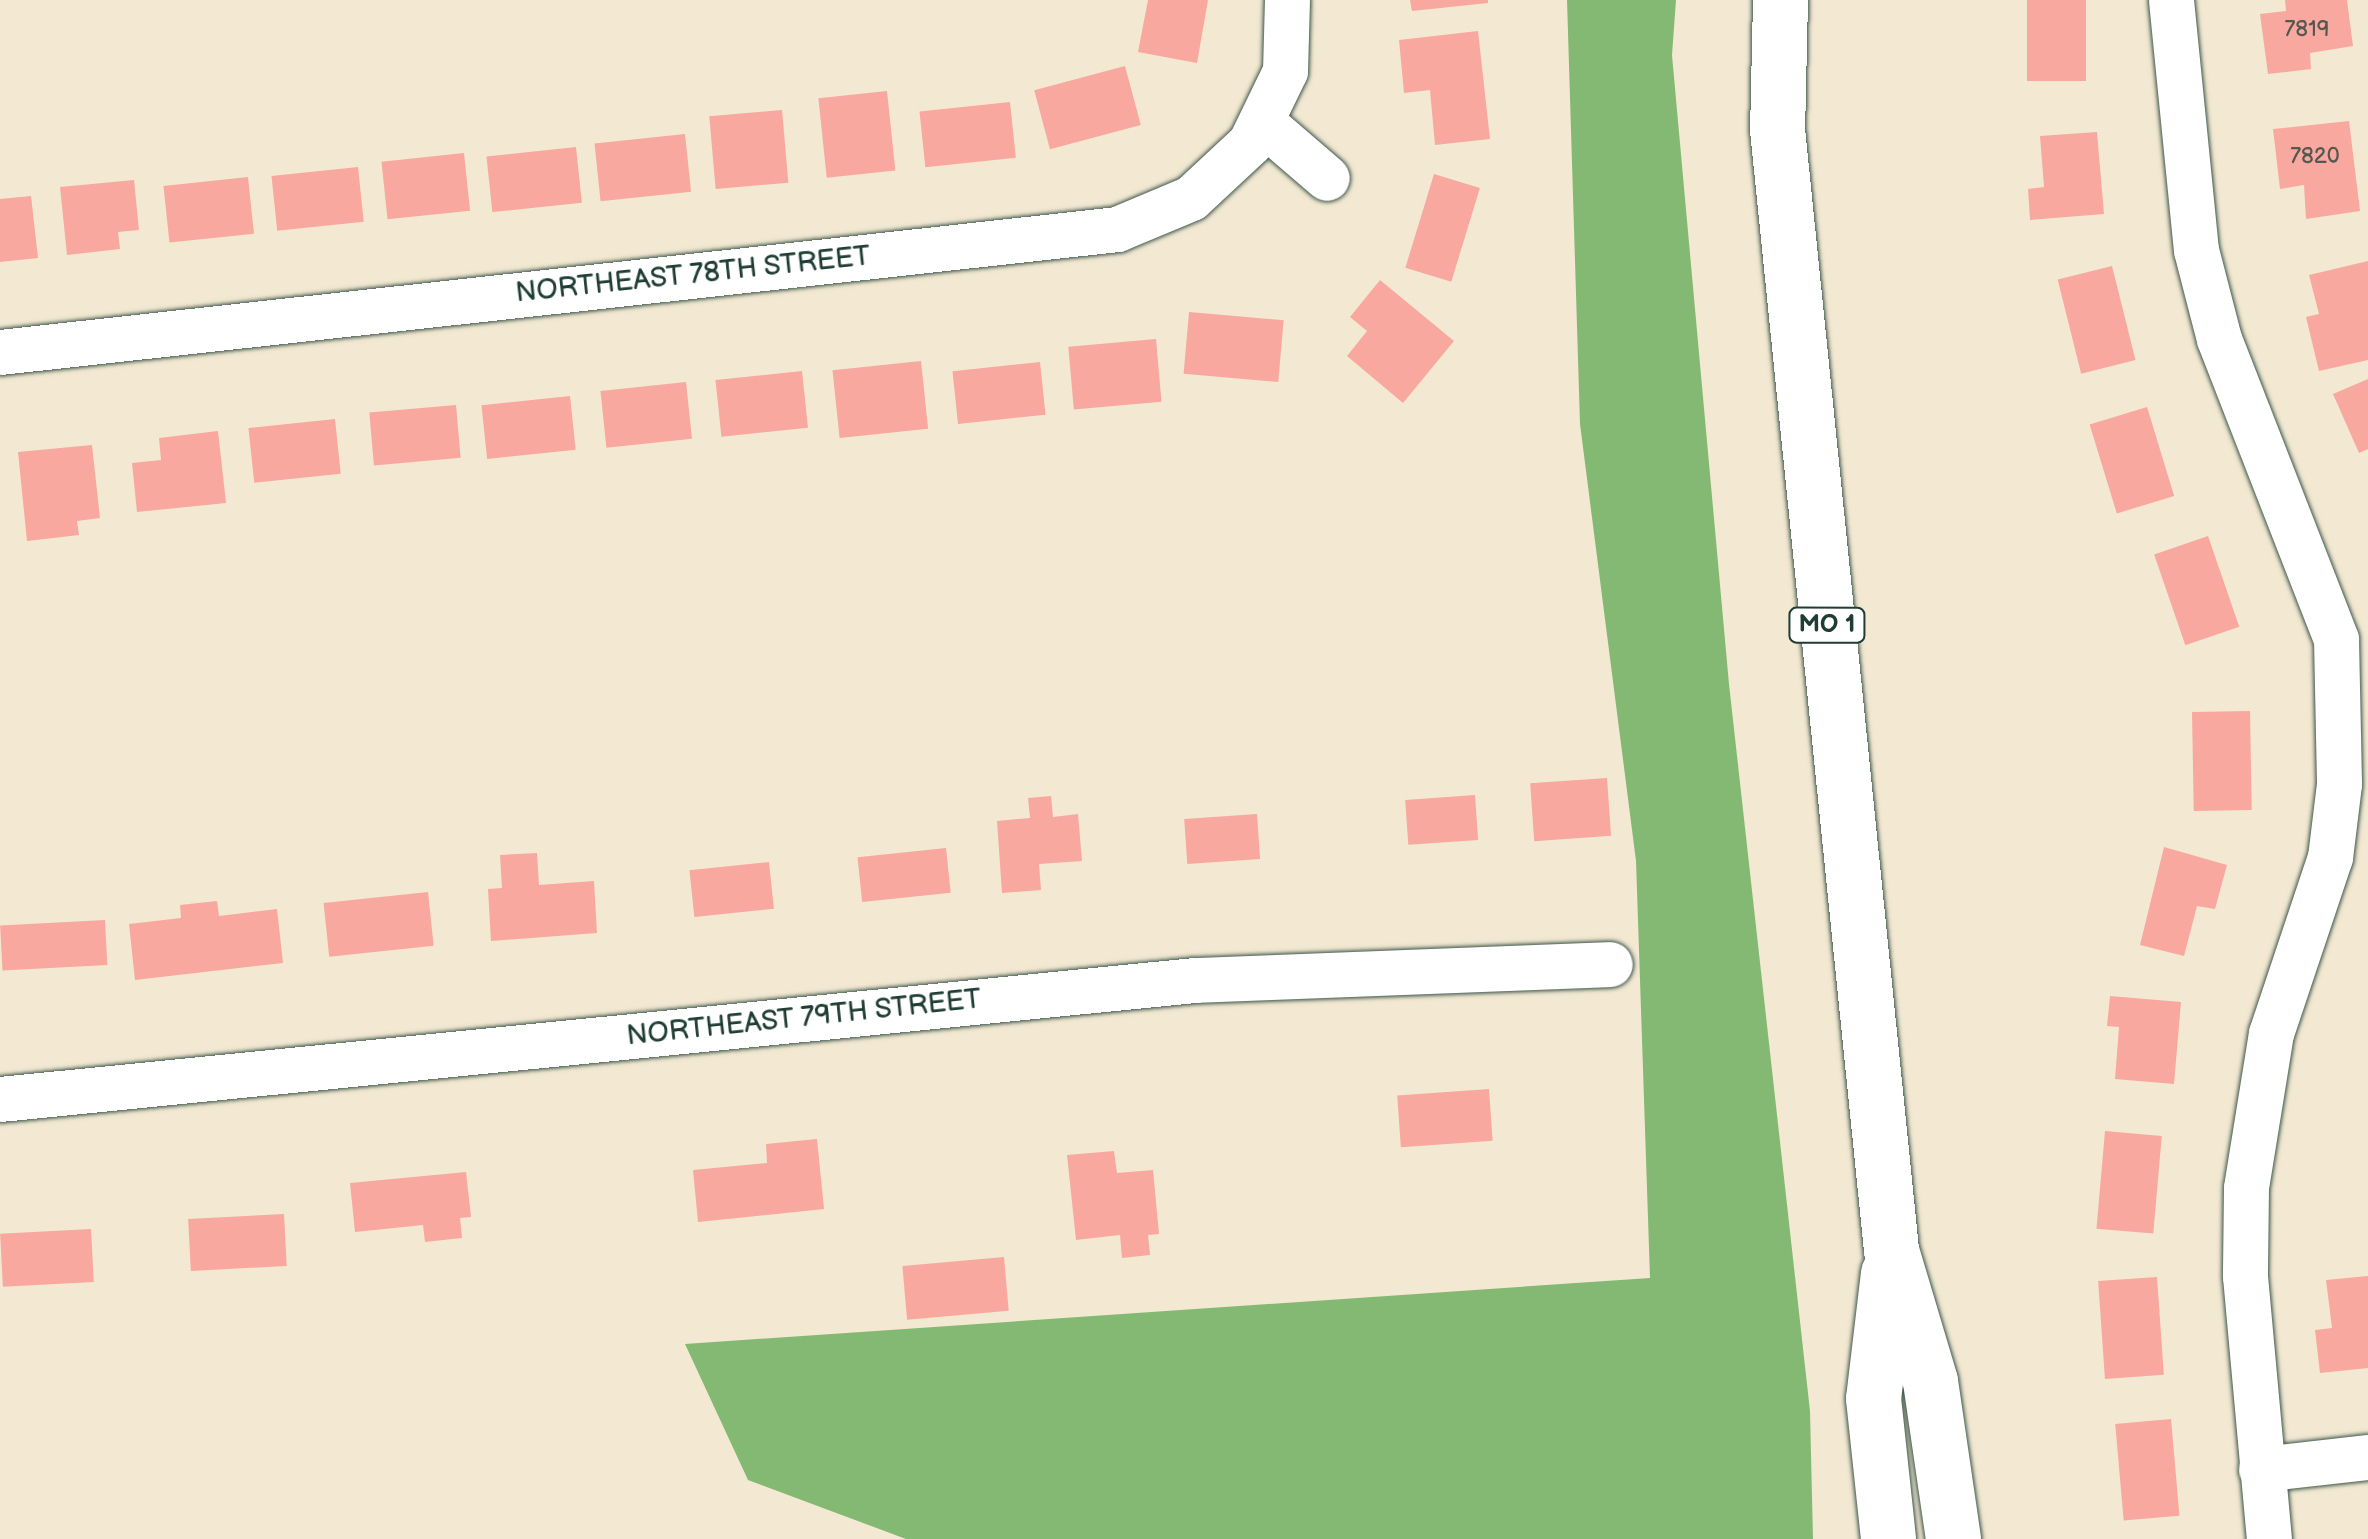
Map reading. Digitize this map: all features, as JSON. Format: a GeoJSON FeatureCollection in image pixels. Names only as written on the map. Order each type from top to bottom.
{"type":"FeatureCollection","features":[{"type":"Feature","properties":{"kind":"main road","name":"MO 1"},"geometry":{"type":"LineString","coordinates":[[1780,0],[1777,129],[1891,1250],[1930,1380],[1952,1539]]}},
{"type":"Feature","properties":{"kind":"main road","name":"MO 1"},"geometry":{"type":"LineString","coordinates":[[1888,1539],[1872,1398],[1891,1250]]}},
{"type":"Feature","properties":{"kind":"street"},"geometry":{"type":"LineString","coordinates":[[2170,0],[2196,250],[2219,340],[2352,637],[2330,857],[2271,1033],[2246,1188],[2269,1539]]}},
{"type":"Feature","properties":{"kind":"street","name":"NORTHEAST 78TH STREET"},"geometry":{"type":"LineString","coordinates":[[0,352],[1117,229],[1191,198],[1263,124],[1289,22]]}},
{"type":"Feature","properties":{"kind":"street"},"geometry":{"type":"LineString","coordinates":[[1263,124],[1327,178]]}},
{"type":"Feature","properties":{"kind":"street","name":"NORTHEAST 79TH STREET"},"geometry":{"type":"LineString","coordinates":[[0,1099],[1195,980],[1610,964]]}},
{"type":"Feature","properties":{"kind":"street"},"geometry":{"type":"LineString","coordinates":[[2262,1469],[2368,1457]]}},
{"type":"Feature","properties":{"kind":"green space"},"geometry":{"type":"Polygon","coordinates":[[[1567,0],[1676,0],[1672,55],[1729,684],[1810,1411],[1813,1539],[906,1539],[748,1480],[685,1344],[1650,1278],[1636,861],[1580,424],[1567,0]]]}},
{"type":"Feature","properties":{"kind":"building"},"geometry":{"type":"Polygon","coordinates":[[[1148,0],[1208,0],[1197,63],[1138,52],[1148,0]]]}},
{"type":"Feature","properties":{"kind":"building"},"geometry":{"type":"Polygon","coordinates":[[[1410,0],[1488,0],[1488,3],[1412,11],[1410,0]]]}},
{"type":"Feature","properties":{"kind":"building"},"geometry":{"type":"Polygon","coordinates":[[[2027,0],[2086,0],[2086,81],[2027,81],[2027,0]]]}},
{"type":"Feature","properties":{"kind":"building"},"geometry":{"type":"Polygon","coordinates":[[[2285,0],[2347,0],[2353,46],[2310,53],[2311,69],[2268,74],[2260,14],[2286,11],[2285,0]]]}},
{"type":"Feature","properties":{"kind":"building"},"geometry":{"type":"Polygon","coordinates":[[[1478,31],[1490,139],[1435,145],[1430,90],[1404,93],[1399,40],[1478,31]]]}},
{"type":"Feature","properties":{"kind":"building"},"geometry":{"type":"Polygon","coordinates":[[[1125,66],[1141,125],[1050,149],[1034,90],[1125,66]]]}},
{"type":"Feature","properties":{"kind":"building"},"geometry":{"type":"Polygon","coordinates":[[[887,91],[895,171],[827,178],[818,98],[887,91]]]}},
{"type":"Feature","properties":{"kind":"building"},"geometry":{"type":"Polygon","coordinates":[[[1010,102],[1016,158],[925,167],[919,112],[1010,102]]]}},
{"type":"Feature","properties":{"kind":"building"},"geometry":{"type":"Polygon","coordinates":[[[782,110],[788,183],[716,189],[709,116],[782,110]]]}},
{"type":"Feature","properties":{"kind":"building"},"geometry":{"type":"Polygon","coordinates":[[[2349,121],[2360,211],[2306,219],[2304,185],[2280,189],[2273,129],[2349,121]]]}},
{"type":"Feature","properties":{"kind":"building"},"geometry":{"type":"Polygon","coordinates":[[[2097,132],[2104,214],[2030,220],[2028,189],[2044,187],[2040,136],[2097,132]]]}},
{"type":"Feature","properties":{"kind":"building"},"geometry":{"type":"Polygon","coordinates":[[[685,134],[691,192],[601,201],[594,144],[685,134]]]}},
{"type":"Feature","properties":{"kind":"building"},"geometry":{"type":"Polygon","coordinates":[[[576,147],[582,203],[492,212],[486,156],[576,147]]]}},
{"type":"Feature","properties":{"kind":"building"},"geometry":{"type":"Polygon","coordinates":[[[464,153],[470,211],[388,219],[381,162],[464,153]]]}},
{"type":"Feature","properties":{"kind":"building"},"geometry":{"type":"Polygon","coordinates":[[[358,167],[364,222],[277,231],[271,176],[358,167]]]}},
{"type":"Feature","properties":{"kind":"building"},"geometry":{"type":"Polygon","coordinates":[[[1434,174],[1480,188],[1451,282],[1405,268],[1434,174]]]}},
{"type":"Feature","properties":{"kind":"building"},"geometry":{"type":"Polygon","coordinates":[[[248,177],[254,234],[169,243],[163,186],[248,177]]]}},
{"type":"Feature","properties":{"kind":"building"},"geometry":{"type":"Polygon","coordinates":[[[134,180],[139,230],[118,232],[120,249],[67,255],[60,187],[134,180]]]}},
{"type":"Feature","properties":{"kind":"building"},"geometry":{"type":"Polygon","coordinates":[[[31,196],[38,258],[0,262],[0,199],[31,196]]]}},
{"type":"Feature","properties":{"kind":"building"},"geometry":{"type":"Polygon","coordinates":[[[2368,261],[2368,360],[2319,371],[2306,317],[2319,314],[2309,275],[2368,261]]]}},
{"type":"Feature","properties":{"kind":"building"},"geometry":{"type":"Polygon","coordinates":[[[2112,266],[2135,360],[2081,374],[2058,280],[2112,266]]]}},
{"type":"Feature","properties":{"kind":"building"},"geometry":{"type":"Polygon","coordinates":[[[1380,280],[1454,341],[1403,403],[1347,356],[1367,331],[1350,317],[1380,280]]]}},
{"type":"Feature","properties":{"kind":"building"},"geometry":{"type":"Polygon","coordinates":[[[1189,312],[1284,320],[1278,382],[1184,374],[1189,312]]]}},
{"type":"Feature","properties":{"kind":"building"},"geometry":{"type":"Polygon","coordinates":[[[1156,339],[1161,402],[1074,409],[1068,347],[1156,339]]]}},
{"type":"Feature","properties":{"kind":"building"},"geometry":{"type":"Polygon","coordinates":[[[921,361],[928,429],[840,438],[832,370],[921,361]]]}},
{"type":"Feature","properties":{"kind":"building"},"geometry":{"type":"Polygon","coordinates":[[[1040,362],[1046,415],[958,424],[952,371],[1040,362]]]}},
{"type":"Feature","properties":{"kind":"building"},"geometry":{"type":"Polygon","coordinates":[[[802,371],[808,428],[721,437],[715,380],[802,371]]]}},
{"type":"Feature","properties":{"kind":"building"},"geometry":{"type":"Polygon","coordinates":[[[2368,379],[2368,449],[2359,453],[2333,394],[2368,379]]]}},
{"type":"Feature","properties":{"kind":"building"},"geometry":{"type":"Polygon","coordinates":[[[686,382],[692,439],[606,448],[600,391],[686,382]]]}},
{"type":"Feature","properties":{"kind":"building"},"geometry":{"type":"Polygon","coordinates":[[[570,396],[576,450],[487,459],[481,405],[570,396]]]}},
{"type":"Feature","properties":{"kind":"building"},"geometry":{"type":"Polygon","coordinates":[[[456,405],[461,458],[374,465],[369,413],[456,405]]]}},
{"type":"Feature","properties":{"kind":"building"},"geometry":{"type":"Polygon","coordinates":[[[2147,407],[2174,496],[2117,513],[2090,425],[2147,407]]]}},
{"type":"Feature","properties":{"kind":"building"},"geometry":{"type":"Polygon","coordinates":[[[335,419],[341,474],[254,483],[248,428],[335,419]]]}},
{"type":"Feature","properties":{"kind":"building"},"geometry":{"type":"Polygon","coordinates":[[[218,431],[226,503],[137,512],[132,463],[161,460],[159,438],[218,431]]]}},
{"type":"Feature","properties":{"kind":"building"},"geometry":{"type":"Polygon","coordinates":[[[92,445],[100,518],[77,521],[79,535],[27,541],[18,452],[92,445]]]}},
{"type":"Feature","properties":{"kind":"building"},"geometry":{"type":"Polygon","coordinates":[[[2208,536],[2239,627],[2185,645],[2154,555],[2208,536]]]}},
{"type":"Feature","properties":{"kind":"building"},"geometry":{"type":"Polygon","coordinates":[[[2250,711],[2252,810],[2194,811],[2192,712],[2250,711]]]}},
{"type":"Feature","properties":{"kind":"building"},"geometry":{"type":"Polygon","coordinates":[[[1607,778],[1611,836],[1534,841],[1530,783],[1607,778]]]}},
{"type":"Feature","properties":{"kind":"building"},"geometry":{"type":"Polygon","coordinates":[[[1475,795],[1478,840],[1408,845],[1405,800],[1475,795]]]}},
{"type":"Feature","properties":{"kind":"building"},"geometry":{"type":"Polygon","coordinates":[[[1051,796],[1053,817],[1078,814],[1082,861],[1039,864],[1041,890],[1002,893],[997,821],[1030,818],[1028,798],[1051,796]]]}},
{"type":"Feature","properties":{"kind":"building"},"geometry":{"type":"Polygon","coordinates":[[[1257,814],[1260,859],[1187,864],[1184,819],[1257,814]]]}},
{"type":"Feature","properties":{"kind":"building"},"geometry":{"type":"Polygon","coordinates":[[[2164,847],[2227,865],[2215,909],[2197,906],[2184,956],[2140,945],[2164,847]]]}},
{"type":"Feature","properties":{"kind":"building"},"geometry":{"type":"Polygon","coordinates":[[[946,848],[951,893],[862,902],[857,857],[946,848]]]}},
{"type":"Feature","properties":{"kind":"building"},"geometry":{"type":"Polygon","coordinates":[[[537,853],[539,885],[594,881],[597,933],[491,941],[488,889],[502,888],[500,855],[537,853]]]}},
{"type":"Feature","properties":{"kind":"building"},"geometry":{"type":"Polygon","coordinates":[[[769,862],[774,909],[694,917],[689,870],[769,862]]]}},
{"type":"Feature","properties":{"kind":"building"},"geometry":{"type":"Polygon","coordinates":[[[428,892],[434,946],[329,957],[324,903],[428,892]]]}},
{"type":"Feature","properties":{"kind":"building"},"geometry":{"type":"Polygon","coordinates":[[[217,901],[219,916],[277,909],[283,963],[135,980],[129,924],[181,918],[180,905],[217,901]]]}},
{"type":"Feature","properties":{"kind":"building"},"geometry":{"type":"Polygon","coordinates":[[[105,920],[107,965],[2,970],[0,925],[105,920]]]}},
{"type":"Feature","properties":{"kind":"building"},"geometry":{"type":"Polygon","coordinates":[[[2110,996],[2181,1002],[2174,1084],[2115,1079],[2119,1027],[2107,1026],[2110,996]]]}},
{"type":"Feature","properties":{"kind":"building"},"geometry":{"type":"Polygon","coordinates":[[[1489,1089],[1493,1141],[1401,1147],[1397,1095],[1489,1089]]]}},
{"type":"Feature","properties":{"kind":"building"},"geometry":{"type":"Polygon","coordinates":[[[2105,1131],[2162,1136],[2153,1234],[2096,1229],[2105,1131]]]}},
{"type":"Feature","properties":{"kind":"building"},"geometry":{"type":"Polygon","coordinates":[[[817,1139],[824,1209],[698,1222],[693,1170],[767,1163],[766,1144],[817,1139]]]}},
{"type":"Feature","properties":{"kind":"building"},"geometry":{"type":"Polygon","coordinates":[[[1114,1151],[1117,1173],[1153,1170],[1159,1234],[1148,1235],[1150,1255],[1122,1258],[1120,1235],[1076,1240],[1067,1155],[1114,1151]]]}},
{"type":"Feature","properties":{"kind":"building"},"geometry":{"type":"Polygon","coordinates":[[[466,1172],[471,1217],[460,1218],[462,1238],[425,1242],[423,1225],[355,1232],[350,1183],[466,1172]]]}},
{"type":"Feature","properties":{"kind":"building"},"geometry":{"type":"Polygon","coordinates":[[[284,1214],[287,1266],[191,1271],[188,1219],[284,1214]]]}},
{"type":"Feature","properties":{"kind":"building"},"geometry":{"type":"Polygon","coordinates":[[[91,1229],[94,1282],[3,1287],[0,1234],[91,1229]]]}},
{"type":"Feature","properties":{"kind":"building"},"geometry":{"type":"Polygon","coordinates":[[[1004,1257],[1009,1311],[907,1320],[902,1266],[1004,1257]]]}},
{"type":"Feature","properties":{"kind":"building"},"geometry":{"type":"Polygon","coordinates":[[[2368,1276],[2368,1368],[2320,1373],[2315,1330],[2332,1328],[2326,1280],[2368,1276]]]}},
{"type":"Feature","properties":{"kind":"building"},"geometry":{"type":"Polygon","coordinates":[[[2157,1277],[2164,1375],[2105,1379],[2098,1281],[2157,1277]]]}},
{"type":"Feature","properties":{"kind":"building"},"geometry":{"type":"Polygon","coordinates":[[[2171,1419],[2179,1516],[2124,1521],[2115,1424],[2171,1419]]]}}]}
